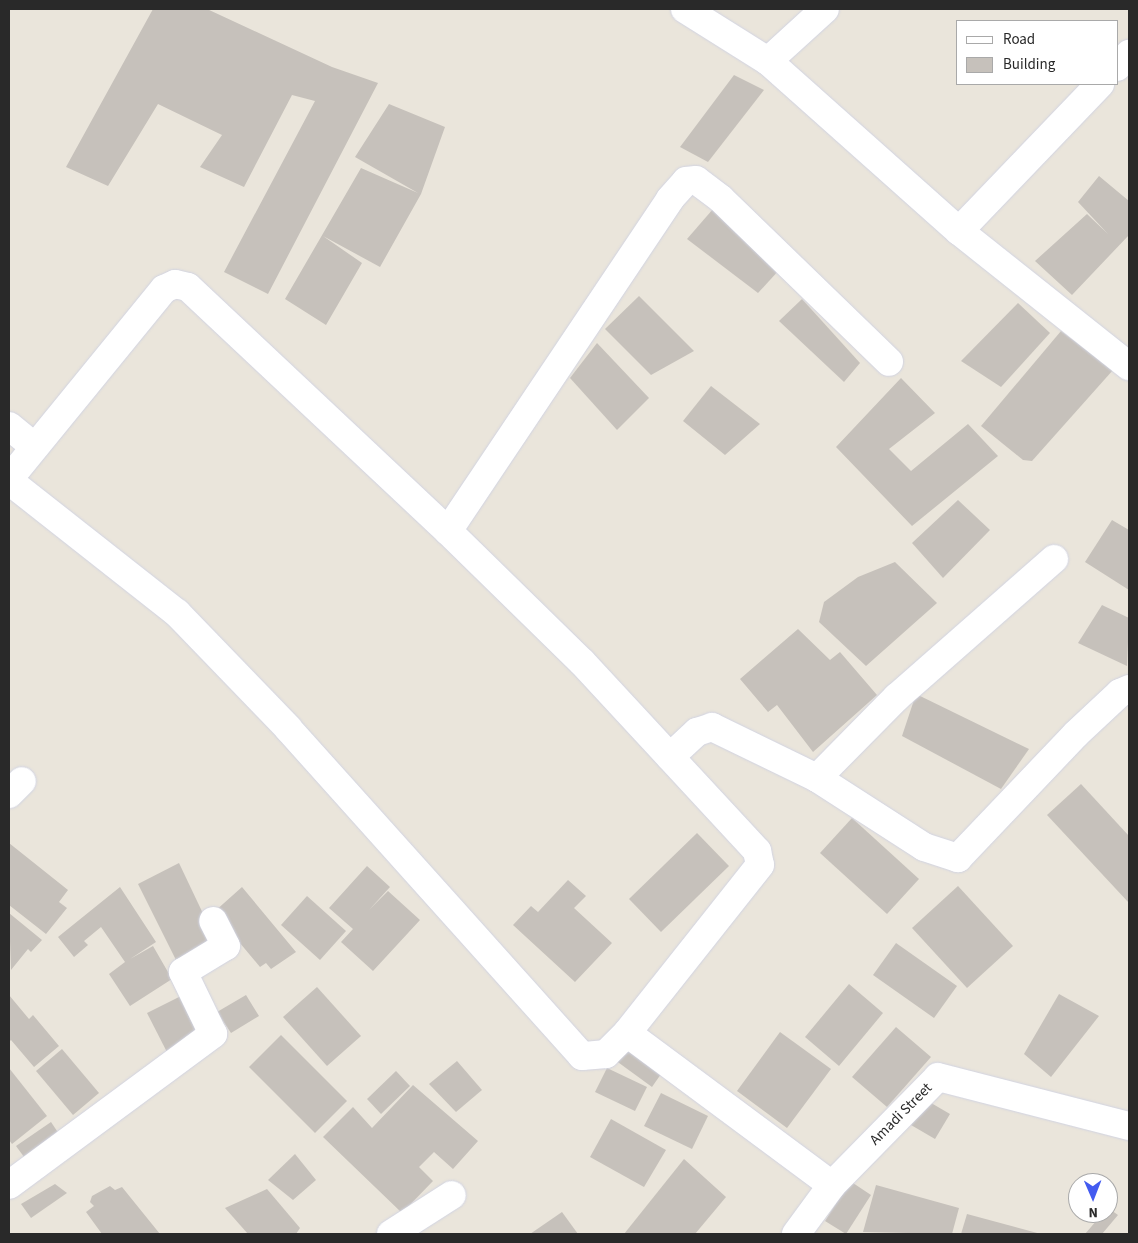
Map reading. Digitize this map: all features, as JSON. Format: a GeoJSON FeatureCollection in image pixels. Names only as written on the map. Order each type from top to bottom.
{"type":"FeatureCollection","features":[{"type":"Feature","properties":{"kind":"street"},"geometry":{"type":"LineString","coordinates":[[686,9],[768,61],[959,231],[1129,366]]}},
{"type":"Feature","properties":{"kind":"street"},"geometry":{"type":"LineString","coordinates":[[768,61],[825,9]]}},
{"type":"Feature","properties":{"kind":"street"},"geometry":{"type":"LineString","coordinates":[[1118,66],[1129,54]]}},
{"type":"Feature","properties":{"kind":"street"},"geometry":{"type":"LineString","coordinates":[[959,231],[1099,85]]}},
{"type":"Feature","properties":{"kind":"street"},"geometry":{"type":"LineString","coordinates":[[448,531],[670,199],[686,181],[696,180],[721,199],[888,362]]}},
{"type":"Feature","properties":{"kind":"street"},"geometry":{"type":"LineString","coordinates":[[175,284],[188,287],[448,531],[582,662],[757,851],[760,865],[627,1033],[606,1054],[582,1056],[288,728],[177,613],[9,480],[164,289],[175,284]]}},
{"type":"Feature","properties":{"kind":"street"},"geometry":{"type":"LineString","coordinates":[[9,426],[35,447]]}},
{"type":"Feature","properties":{"kind":"street"},"geometry":{"type":"LineString","coordinates":[[817,778],[897,697],[1054,559]]}},
{"type":"Feature","properties":{"kind":"street"},"geometry":{"type":"LineString","coordinates":[[670,757],[697,732],[712,727],[817,778],[924,847],[958,858],[1076,734],[1120,693],[1129,690]]}},
{"type":"Feature","properties":{"kind":"street"},"geometry":{"type":"LineString","coordinates":[[9,1185],[213,1034],[183,972],[226,946],[213,921]]}},
{"type":"Feature","properties":{"kind":"street"},"geometry":{"type":"LineString","coordinates":[[627,1033],[832,1185]]}},
{"type":"Feature","properties":{"kind":"street","name":"Amadi Street"},"geometry":{"type":"LineString","coordinates":[[796,1234],[832,1185],[938,1077],[1129,1126]]}},
{"type":"Feature","properties":{"kind":"street"},"geometry":{"type":"LineString","coordinates":[[391,1234],[452,1195]]}},
{"type":"Feature","properties":{"kind":"building"},"geometry":{"type":"Polygon","coordinates":[[[153,9],[207,9],[332,67],[378,83],[268,294],[224,272],[315,101],[292,95],[244,187],[200,167],[222,135],[158,104],[108,186],[66,167],[153,9]]]}},
{"type":"Feature","properties":{"kind":"building"},"geometry":{"type":"Polygon","coordinates":[[[734,75],[764,90],[708,162],[680,147],[734,75]]]}},
{"type":"Feature","properties":{"kind":"building"},"geometry":{"type":"Polygon","coordinates":[[[389,104],[445,127],[421,194],[380,267],[323,236],[362,263],[326,325],[285,299],[361,168],[418,193],[355,157],[389,104]]]}},
{"type":"Feature","properties":{"kind":"building"},"geometry":{"type":"Polygon","coordinates":[[[1099,176],[1129,201],[1129,235],[1072,295],[1035,261],[1087,214],[1108,234],[1078,202],[1099,176]]]}},
{"type":"Feature","properties":{"kind":"building"},"geometry":{"type":"Polygon","coordinates":[[[713,209],[780,269],[758,293],[687,239],[713,209]]]}},
{"type":"Feature","properties":{"kind":"building"},"geometry":{"type":"Polygon","coordinates":[[[639,296],[694,351],[651,375],[605,329],[639,296]]]}},
{"type":"Feature","properties":{"kind":"building"},"geometry":{"type":"Polygon","coordinates":[[[802,299],[860,363],[844,382],[779,321],[802,299]]]}},
{"type":"Feature","properties":{"kind":"building"},"geometry":{"type":"Polygon","coordinates":[[[1018,303],[1050,333],[1001,387],[961,361],[1018,303]]]}},
{"type":"Feature","properties":{"kind":"building"},"geometry":{"type":"Polygon","coordinates":[[[1061,331],[1113,370],[1032,461],[1023,460],[981,426],[1061,331]]]}},
{"type":"Feature","properties":{"kind":"building"},"geometry":{"type":"Polygon","coordinates":[[[597,343],[649,398],[617,430],[570,378],[597,343]]]}},
{"type":"Feature","properties":{"kind":"building"},"geometry":{"type":"Polygon","coordinates":[[[901,378],[935,413],[889,449],[911,471],[968,424],[998,456],[912,526],[836,447],[901,378]]]}},
{"type":"Feature","properties":{"kind":"building"},"geometry":{"type":"Polygon","coordinates":[[[711,386],[760,424],[725,455],[683,421],[711,386]]]}},
{"type":"Feature","properties":{"kind":"building"},"geometry":{"type":"Polygon","coordinates":[[[958,500],[990,530],[943,578],[912,543],[958,500]]]}},
{"type":"Feature","properties":{"kind":"building"},"geometry":{"type":"Polygon","coordinates":[[[1112,520],[1129,530],[1129,590],[1085,562],[1112,520]]]}},
{"type":"Feature","properties":{"kind":"building"},"geometry":{"type":"Polygon","coordinates":[[[895,562],[937,603],[866,666],[819,622],[824,602],[858,577],[895,562]]]}},
{"type":"Feature","properties":{"kind":"building"},"geometry":{"type":"Polygon","coordinates":[[[1102,605],[1129,618],[1127,666],[1078,643],[1102,605]]]}},
{"type":"Feature","properties":{"kind":"building"},"geometry":{"type":"Polygon","coordinates":[[[798,629],[830,660],[840,652],[877,695],[813,752],[777,705],[768,712],[740,679],[798,629]]]}},
{"type":"Feature","properties":{"kind":"building"},"geometry":{"type":"Polygon","coordinates":[[[916,694],[1029,749],[1001,789],[902,736],[916,694]]]}},
{"type":"Feature","properties":{"kind":"building"},"geometry":{"type":"Polygon","coordinates":[[[1081,784],[1129,836],[1129,903],[1047,815],[1081,784]]]}},
{"type":"Feature","properties":{"kind":"building"},"geometry":{"type":"Polygon","coordinates":[[[852,818],[919,879],[887,914],[820,853],[852,818]]]}},
{"type":"Feature","properties":{"kind":"building"},"geometry":{"type":"Polygon","coordinates":[[[697,833],[729,866],[661,932],[629,899],[697,833]]]}},
{"type":"Feature","properties":{"kind":"building"},"geometry":{"type":"Polygon","coordinates":[[[9,843],[68,890],[59,902],[67,908],[46,934],[9,905],[9,843]]]}},
{"type":"Feature","properties":{"kind":"building"},"geometry":{"type":"Polygon","coordinates":[[[179,863],[217,943],[177,962],[138,884],[179,863]]]}},
{"type":"Feature","properties":{"kind":"building"},"geometry":{"type":"Polygon","coordinates":[[[367,866],[390,887],[369,910],[388,891],[420,920],[373,971],[341,942],[353,929],[329,908],[367,866]]]}},
{"type":"Feature","properties":{"kind":"building"},"geometry":{"type":"Polygon","coordinates":[[[568,880],[586,896],[574,908],[612,943],[575,982],[513,925],[531,906],[538,912],[568,880]]]}},
{"type":"Feature","properties":{"kind":"building"},"geometry":{"type":"Polygon","coordinates":[[[958,886],[1013,946],[967,988],[912,928],[958,886]]]}},
{"type":"Feature","properties":{"kind":"building"},"geometry":{"type":"Polygon","coordinates":[[[120,887],[156,942],[130,959],[153,946],[172,979],[130,1006],[109,974],[125,962],[101,927],[84,941],[88,945],[74,957],[58,937],[120,887]]]}},
{"type":"Feature","properties":{"kind":"building"},"geometry":{"type":"Polygon","coordinates":[[[242,887],[296,952],[271,969],[266,963],[260,967],[214,912],[242,887]]]}},
{"type":"Feature","properties":{"kind":"building"},"geometry":{"type":"Polygon","coordinates":[[[307,896],[346,931],[320,960],[281,925],[307,896]]]}},
{"type":"Feature","properties":{"kind":"building"},"geometry":{"type":"Polygon","coordinates":[[[9,913],[42,940],[31,952],[28,949],[11,970],[9,913]]]}},
{"type":"Feature","properties":{"kind":"building"},"geometry":{"type":"Polygon","coordinates":[[[896,943],[957,986],[934,1018],[873,975],[896,943]]]}},
{"type":"Feature","properties":{"kind":"building"},"geometry":{"type":"Polygon","coordinates":[[[849,984],[883,1013],[839,1066],[805,1037],[849,984]]]}},
{"type":"Feature","properties":{"kind":"building"},"geometry":{"type":"Polygon","coordinates":[[[317,987],[361,1036],[327,1066],[283,1017],[317,987]]]}},
{"type":"Feature","properties":{"kind":"building"},"geometry":{"type":"Polygon","coordinates":[[[1059,994],[1099,1016],[1051,1077],[1024,1054],[1059,994]]]}},
{"type":"Feature","properties":{"kind":"building"},"geometry":{"type":"Polygon","coordinates":[[[9,995],[29,1019],[33,1015],[59,1046],[34,1067],[11,1040],[9,1042],[9,995]]]}},
{"type":"Feature","properties":{"kind":"building"},"geometry":{"type":"Polygon","coordinates":[[[246,995],[259,1016],[231,1033],[217,1012],[246,995]]]}},
{"type":"Feature","properties":{"kind":"building"},"geometry":{"type":"Polygon","coordinates":[[[181,996],[204,1041],[170,1058],[147,1013],[181,996]]]}},
{"type":"Feature","properties":{"kind":"building"},"geometry":{"type":"Polygon","coordinates":[[[896,1027],[931,1057],[887,1107],[852,1077],[896,1027]]]}},
{"type":"Feature","properties":{"kind":"building"},"geometry":{"type":"Polygon","coordinates":[[[780,1032],[831,1069],[787,1128],[737,1091],[780,1032]]]}},
{"type":"Feature","properties":{"kind":"building"},"geometry":{"type":"Polygon","coordinates":[[[281,1035],[347,1101],[315,1133],[249,1067],[281,1035]]]}},
{"type":"Feature","properties":{"kind":"building"},"geometry":{"type":"Polygon","coordinates":[[[624,1047],[661,1074],[652,1087],[615,1060],[624,1047]]]}},
{"type":"Feature","properties":{"kind":"building"},"geometry":{"type":"Polygon","coordinates":[[[62,1049],[99,1093],[73,1115],[36,1071],[62,1049]]]}},
{"type":"Feature","properties":{"kind":"building"},"geometry":{"type":"Polygon","coordinates":[[[457,1061],[482,1090],[456,1112],[429,1084],[457,1061]]]}},
{"type":"Feature","properties":{"kind":"building"},"geometry":{"type":"Polygon","coordinates":[[[9,1068],[47,1116],[12,1144],[9,1140],[9,1068]]]}},
{"type":"Feature","properties":{"kind":"building"},"geometry":{"type":"Polygon","coordinates":[[[607,1068],[647,1087],[635,1111],[595,1092],[607,1068]]]}},
{"type":"Feature","properties":{"kind":"building"},"geometry":{"type":"Polygon","coordinates":[[[396,1071],[410,1086],[381,1114],[367,1099],[396,1071]]]}},
{"type":"Feature","properties":{"kind":"building"},"geometry":{"type":"Polygon","coordinates":[[[413,1085],[478,1141],[453,1169],[434,1152],[419,1167],[433,1181],[402,1213],[323,1137],[353,1107],[372,1128],[413,1085]]]}},
{"type":"Feature","properties":{"kind":"building"},"geometry":{"type":"Polygon","coordinates":[[[661,1093],[708,1116],[692,1149],[644,1126],[661,1093]]]}},
{"type":"Feature","properties":{"kind":"building"},"geometry":{"type":"Polygon","coordinates":[[[926,1100],[950,1114],[935,1139],[911,1125],[926,1100]]]}},
{"type":"Feature","properties":{"kind":"building"},"geometry":{"type":"Polygon","coordinates":[[[611,1119],[666,1150],[644,1187],[590,1157],[611,1119]]]}},
{"type":"Feature","properties":{"kind":"building"},"geometry":{"type":"Polygon","coordinates":[[[51,1122],[61,1137],[27,1161],[16,1146],[51,1122]]]}},
{"type":"Feature","properties":{"kind":"building"},"geometry":{"type":"Polygon","coordinates":[[[295,1154],[316,1180],[293,1200],[268,1180],[295,1154]]]}},
{"type":"Feature","properties":{"kind":"building"},"geometry":{"type":"Polygon","coordinates":[[[684,1159],[726,1197],[695,1234],[624,1234],[684,1159]]]}},
{"type":"Feature","properties":{"kind":"building"},"geometry":{"type":"Polygon","coordinates":[[[850,1181],[871,1195],[846,1234],[825,1221],[850,1181]]]}},
{"type":"Feature","properties":{"kind":"building"},"geometry":{"type":"Polygon","coordinates":[[[55,1184],[67,1193],[31,1218],[21,1204],[55,1184]]]}},
{"type":"Feature","properties":{"kind":"building"},"geometry":{"type":"Polygon","coordinates":[[[876,1185],[959,1208],[952,1234],[863,1232],[876,1185]]]}},
{"type":"Feature","properties":{"kind":"building"},"geometry":{"type":"Polygon","coordinates":[[[110,1186],[115,1190],[122,1187],[160,1234],[102,1234],[86,1212],[94,1206],[90,1202],[92,1196],[110,1186]]]}},
{"type":"Feature","properties":{"kind":"building"},"geometry":{"type":"Polygon","coordinates":[[[267,1189],[300,1228],[296,1234],[248,1234],[225,1208],[267,1189]]]}},
{"type":"Feature","properties":{"kind":"building"},"geometry":{"type":"Polygon","coordinates":[[[562,1212],[578,1234],[530,1234],[562,1212]]]}},
{"type":"Feature","properties":{"kind":"building"},"geometry":{"type":"Polygon","coordinates":[[[967,1214],[1041,1234],[961,1234],[967,1214]]]}},
{"type":"Feature","properties":{"kind":"building"},"geometry":{"type":"Polygon","coordinates":[[[1094,1223],[1111,1223],[1102,1234],[1085,1234],[1094,1223]]]}}]}
